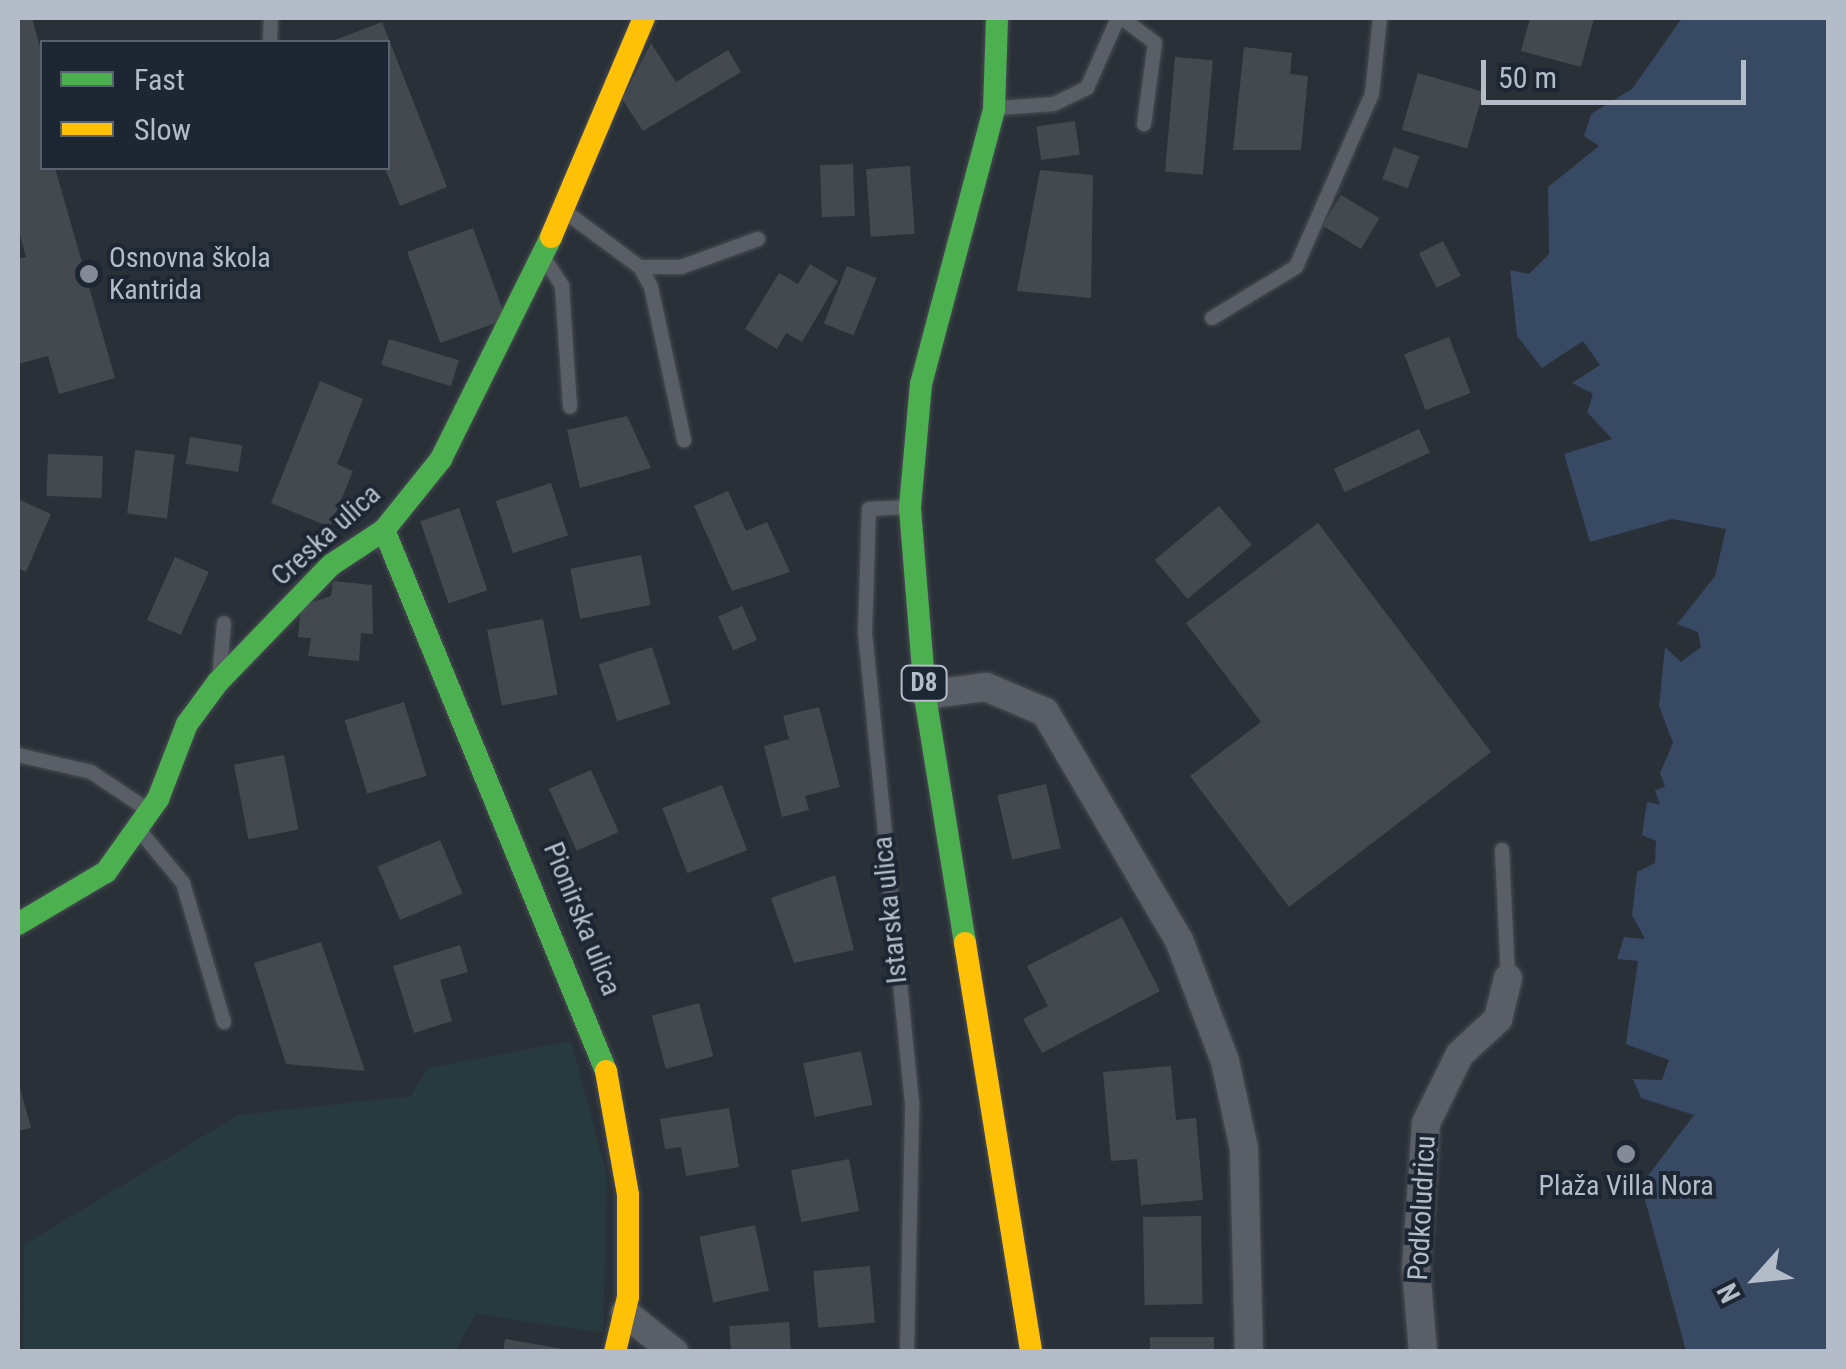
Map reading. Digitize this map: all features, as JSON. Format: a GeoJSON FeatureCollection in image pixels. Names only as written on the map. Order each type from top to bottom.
{"type":"FeatureCollection","features":[{"type":"Feature","properties":{"kind":"street","name":"Creska ulica"},"geometry":{"type":"LineString","coordinates":[[18,924],[106,872],[145,820],[187,724],[218,682],[331,565],[384,530],[440,458],[542,258],[644,18]]}},
{"type":"Feature","properties":{"kind":"street","name":"D8"},"geometry":{"type":"LineString","coordinates":[[997,18],[994,109],[978,195],[921,384],[910,507],[925,695],[1031,1352]]}},
{"type":"Feature","properties":{"kind":"street","name":"Pionirska ulica"},"geometry":{"type":"LineString","coordinates":[[384,530],[587,1008],[628,1195],[625,1313],[615,1352]]}},
{"type":"Feature","properties":{"kind":"street"},"geometry":{"type":"LineString","coordinates":[[925,695],[986,687],[1045,712],[1179,940],[1225,1060],[1244,1149],[1249,1352]]}},
{"type":"Feature","properties":{"kind":"street","name":"Podkoludricu"},"geometry":{"type":"LineString","coordinates":[[1423,1352],[1416,1270],[1426,1124],[1460,1054],[1498,1020],[1508,978]]}},
{"type":"Feature","properties":{"kind":"street"},"geometry":{"type":"LineString","coordinates":[[625,1313],[674,1352]]}},
{"type":"Feature","properties":{"kind":"lane"},"geometry":{"type":"LineString","coordinates":[[994,109],[1054,104],[1086,88],[1120,18],[1154,43],[1144,124]]}},
{"type":"Feature","properties":{"kind":"lane"},"geometry":{"type":"LineString","coordinates":[[1212,318],[1296,267],[1372,94],[1380,18]]}},
{"type":"Feature","properties":{"kind":"lane"},"geometry":{"type":"LineString","coordinates":[[563,211],[640,267],[681,267],[758,240]]}},
{"type":"Feature","properties":{"kind":"lane"},"geometry":{"type":"LineString","coordinates":[[542,258],[562,286],[570,407]]}},
{"type":"Feature","properties":{"kind":"lane"},"geometry":{"type":"LineString","coordinates":[[640,267],[684,440]]}},
{"type":"Feature","properties":{"kind":"lane","name":"Istarska ulica"},"geometry":{"type":"LineString","coordinates":[[907,1352],[912,1104],[865,634],[869,508],[910,507]]}},
{"type":"Feature","properties":{"kind":"lane"},"geometry":{"type":"LineString","coordinates":[[218,682],[224,624]]}},
{"type":"Feature","properties":{"kind":"lane"},"geometry":{"type":"LineString","coordinates":[[18,755],[91,772],[145,820],[183,883],[224,1022]]}},
{"type":"Feature","properties":{"kind":"lane","name":"Podkoludricu"},"geometry":{"type":"LineString","coordinates":[[1502,850],[1508,978]]}},
{"type":"Feature","properties":{"kind":"green space"},"geometry":{"type":"Polygon","coordinates":[[[571,1041],[607,1176],[603,1333],[476,1314],[455,1351],[23,1352],[24,1245],[238,1115],[411,1096],[428,1068],[571,1041]]]}},
{"type":"Feature","properties":{"kind":"water"},"geometry":{"type":"Polygon","coordinates":[[[1682,18],[1828,18],[1828,1351],[1686,1351],[1641,1185],[1694,1115],[1641,1098],[1633,1079],[1662,1080],[1669,1060],[1626,1044],[1638,961],[1617,959],[1624,937],[1645,939],[1632,915],[1637,872],[1655,863],[1656,841],[1642,835],[1647,802],[1660,805],[1655,790],[1665,787],[1660,773],[1673,743],[1659,706],[1665,647],[1681,662],[1701,647],[1698,632],[1677,624],[1715,576],[1726,529],[1672,519],[1590,542],[1564,454],[1612,439],[1587,412],[1593,394],[1572,383],[1600,365],[1583,341],[1542,368],[1517,336],[1510,270],[1529,274],[1549,254],[1548,187],[1599,146],[1584,136],[1591,114],[1632,89],[1682,18]]]}},
{"type":"Feature","properties":{"kind":"building"},"geometry":{"type":"Polygon","coordinates":[[[18,18],[32,18],[40,47],[40,170],[56,170],[115,378],[59,394],[48,356],[18,364],[18,259],[26,257],[18,227],[18,18]]]}},
{"type":"Feature","properties":{"kind":"building"},"geometry":{"type":"Polygon","coordinates":[[[1530,18],[1594,18],[1581,67],[1521,51],[1530,18]]]}},
{"type":"Feature","properties":{"kind":"building"},"geometry":{"type":"Polygon","coordinates":[[[382,22],[389,40],[335,40],[382,22]]]}},
{"type":"Feature","properties":{"kind":"building"},"geometry":{"type":"Polygon","coordinates":[[[390,42],[447,187],[400,206],[386,170],[390,170],[390,42]]]}},
{"type":"Feature","properties":{"kind":"building"},"geometry":{"type":"Polygon","coordinates":[[[651,43],[676,82],[728,50],[741,72],[643,131],[622,99],[651,43]]]}},
{"type":"Feature","properties":{"kind":"building"},"geometry":{"type":"Polygon","coordinates":[[[1244,47],[1292,53],[1290,74],[1308,76],[1301,150],[1233,150],[1244,47]]]}},
{"type":"Feature","properties":{"kind":"building"},"geometry":{"type":"Polygon","coordinates":[[[1175,57],[1213,60],[1203,175],[1165,172],[1175,57]]]}},
{"type":"Feature","properties":{"kind":"building"},"geometry":{"type":"Polygon","coordinates":[[[1418,73],[1483,92],[1467,148],[1402,130],[1418,73]]]}},
{"type":"Feature","properties":{"kind":"building"},"geometry":{"type":"Polygon","coordinates":[[[1075,121],[1080,155],[1041,160],[1036,126],[1075,121]]]}},
{"type":"Feature","properties":{"kind":"building"},"geometry":{"type":"Polygon","coordinates":[[[1394,147],[1419,156],[1408,188],[1382,179],[1394,147]]]}},
{"type":"Feature","properties":{"kind":"building"},"geometry":{"type":"Polygon","coordinates":[[[853,164],[855,216],[822,217],[820,165],[853,164]]]}},
{"type":"Feature","properties":{"kind":"building"},"geometry":{"type":"Polygon","coordinates":[[[910,166],[915,234],[871,237],[866,169],[910,166]]]}},
{"type":"Feature","properties":{"kind":"building"},"geometry":{"type":"Polygon","coordinates":[[[1040,170],[1093,175],[1091,298],[1017,291],[1040,170]]]}},
{"type":"Feature","properties":{"kind":"building"},"geometry":{"type":"Polygon","coordinates":[[[1341,195],[1380,218],[1361,249],[1322,226],[1341,195]]]}},
{"type":"Feature","properties":{"kind":"building"},"geometry":{"type":"Polygon","coordinates":[[[473,228],[506,319],[440,343],[407,252],[473,228]]]}},
{"type":"Feature","properties":{"kind":"building"},"geometry":{"type":"Polygon","coordinates":[[[1443,241],[1461,276],[1437,288],[1419,253],[1443,241]]]}},
{"type":"Feature","properties":{"kind":"building"},"geometry":{"type":"Polygon","coordinates":[[[810,264],[838,281],[802,342],[786,333],[777,349],[745,329],[779,273],[798,284],[810,264]]]}},
{"type":"Feature","properties":{"kind":"building"},"geometry":{"type":"Polygon","coordinates":[[[847,266],[877,278],[853,335],[824,323],[847,266]]]}},
{"type":"Feature","properties":{"kind":"building"},"geometry":{"type":"Polygon","coordinates":[[[1449,337],[1471,393],[1426,410],[1404,354],[1449,337]]]}},
{"type":"Feature","properties":{"kind":"building"},"geometry":{"type":"Polygon","coordinates":[[[389,339],[459,360],[451,386],[381,365],[389,339]]]}},
{"type":"Feature","properties":{"kind":"building"},"geometry":{"type":"Polygon","coordinates":[[[320,381],[363,399],[337,464],[353,471],[330,527],[271,503],[320,381]]]}},
{"type":"Feature","properties":{"kind":"building"},"geometry":{"type":"Polygon","coordinates":[[[627,416],[651,468],[580,488],[567,430],[627,416]]]}},
{"type":"Feature","properties":{"kind":"building"},"geometry":{"type":"Polygon","coordinates":[[[1419,429],[1430,453],[1345,492],[1334,469],[1419,429]]]}},
{"type":"Feature","properties":{"kind":"building"},"geometry":{"type":"Polygon","coordinates":[[[190,437],[242,445],[238,472],[186,464],[190,437]]]}},
{"type":"Feature","properties":{"kind":"building"},"geometry":{"type":"Polygon","coordinates":[[[135,450],[175,455],[167,518],[127,514],[135,450]]]}},
{"type":"Feature","properties":{"kind":"building"},"geometry":{"type":"Polygon","coordinates":[[[48,454],[103,456],[102,498],[47,496],[48,454]]]}},
{"type":"Feature","properties":{"kind":"building"},"geometry":{"type":"Polygon","coordinates":[[[551,483],[568,535],[513,553],[496,501],[551,483]]]}},
{"type":"Feature","properties":{"kind":"building"},"geometry":{"type":"Polygon","coordinates":[[[728,491],[746,531],[767,522],[790,572],[732,591],[694,506],[728,491]]]}},
{"type":"Feature","properties":{"kind":"building"},"geometry":{"type":"Polygon","coordinates":[[[18,499],[51,514],[26,572],[18,568],[18,499]]]}},
{"type":"Feature","properties":{"kind":"building"},"geometry":{"type":"Polygon","coordinates":[[[1219,506],[1252,545],[1187,599],[1155,560],[1219,506]]]}},
{"type":"Feature","properties":{"kind":"building"},"geometry":{"type":"Polygon","coordinates":[[[459,508],[487,590],[449,604],[420,521],[459,508]]]}},
{"type":"Feature","properties":{"kind":"building"},"geometry":{"type":"Polygon","coordinates":[[[1318,523],[1491,752],[1289,907],[1190,776],[1261,722],[1186,623],[1318,523]]]}},
{"type":"Feature","properties":{"kind":"building"},"geometry":{"type":"Polygon","coordinates":[[[641,555],[651,605],[580,619],[570,569],[641,555]]]}},
{"type":"Feature","properties":{"kind":"building"},"geometry":{"type":"Polygon","coordinates":[[[175,557],[209,572],[181,635],[147,620],[175,557]]]}},
{"type":"Feature","properties":{"kind":"building"},"geometry":{"type":"Polygon","coordinates":[[[333,581],[372,585],[373,634],[361,633],[359,661],[308,656],[311,638],[298,637],[301,606],[331,596],[333,581]]]}},
{"type":"Feature","properties":{"kind":"building"},"geometry":{"type":"Polygon","coordinates":[[[742,606],[757,640],[733,650],[718,617],[742,606]]]}},
{"type":"Feature","properties":{"kind":"building"},"geometry":{"type":"Polygon","coordinates":[[[543,619],[558,695],[502,705],[487,630],[543,619]]]}},
{"type":"Feature","properties":{"kind":"building"},"geometry":{"type":"Polygon","coordinates":[[[652,647],[671,704],[617,721],[599,664],[652,647]]]}},
{"type":"Feature","properties":{"kind":"building"},"geometry":{"type":"Polygon","coordinates":[[[404,702],[427,776],[367,794],[345,720],[404,702]]]}},
{"type":"Feature","properties":{"kind":"building"},"geometry":{"type":"Polygon","coordinates":[[[819,707],[840,787],[805,796],[809,810],[782,817],[764,746],[789,739],[783,716],[819,707]]]}},
{"type":"Feature","properties":{"kind":"building"},"geometry":{"type":"Polygon","coordinates":[[[284,755],[299,830],[248,839],[234,765],[284,755]]]}},
{"type":"Feature","properties":{"kind":"building"},"geometry":{"type":"Polygon","coordinates":[[[591,770],[619,832],[577,851],[549,789],[591,770]]]}},
{"type":"Feature","properties":{"kind":"building"},"geometry":{"type":"Polygon","coordinates":[[[1046,784],[1061,848],[1012,860],[997,795],[1046,784]]]}},
{"type":"Feature","properties":{"kind":"building"},"geometry":{"type":"Polygon","coordinates":[[[722,785],[747,850],[687,873],[662,808],[722,785]]]}},
{"type":"Feature","properties":{"kind":"building"},"geometry":{"type":"Polygon","coordinates":[[[440,840],[463,893],[400,920],[377,867],[440,840]]]}},
{"type":"Feature","properties":{"kind":"building"},"geometry":{"type":"Polygon","coordinates":[[[835,875],[854,950],[794,963],[771,898],[835,875]]]}},
{"type":"Feature","properties":{"kind":"building"},"geometry":{"type":"Polygon","coordinates":[[[1122,917],[1160,991],[1042,1053],[1023,1019],[1048,1006],[1027,966],[1122,917]]]}},
{"type":"Feature","properties":{"kind":"building"},"geometry":{"type":"Polygon","coordinates":[[[321,942],[365,1071],[286,1064],[254,963],[321,942]]]}},
{"type":"Feature","properties":{"kind":"building"},"geometry":{"type":"Polygon","coordinates":[[[460,945],[468,972],[440,980],[452,1021],[414,1033],[393,966],[460,945]]]}},
{"type":"Feature","properties":{"kind":"building"},"geometry":{"type":"Polygon","coordinates":[[[699,1003],[713,1056],[666,1069],[652,1016],[699,1003]]]}},
{"type":"Feature","properties":{"kind":"building"},"geometry":{"type":"Polygon","coordinates":[[[861,1051],[872,1105],[815,1117],[803,1063],[861,1051]]]}},
{"type":"Feature","properties":{"kind":"building"},"geometry":{"type":"Polygon","coordinates":[[[1171,1066],[1176,1120],[1196,1118],[1203,1200],[1141,1205],[1137,1159],[1111,1161],[1103,1072],[1171,1066]]]}},
{"type":"Feature","properties":{"kind":"building"},"geometry":{"type":"Polygon","coordinates":[[[18,1081],[31,1128],[18,1131],[18,1081]]]}},
{"type":"Feature","properties":{"kind":"building"},"geometry":{"type":"Polygon","coordinates":[[[729,1108],[739,1167],[686,1176],[681,1147],[665,1149],[660,1119],[729,1108]]]}},
{"type":"Feature","properties":{"kind":"building"},"geometry":{"type":"Polygon","coordinates":[[[849,1159],[859,1211],[801,1222],[791,1170],[849,1159]]]}},
{"type":"Feature","properties":{"kind":"building"},"geometry":{"type":"Polygon","coordinates":[[[1201,1216],[1203,1304],[1145,1305],[1143,1217],[1201,1216]]]}},
{"type":"Feature","properties":{"kind":"building"},"geometry":{"type":"Polygon","coordinates":[[[755,1225],[769,1291],[713,1302],[699,1237],[755,1225]]]}},
{"type":"Feature","properties":{"kind":"building"},"geometry":{"type":"Polygon","coordinates":[[[870,1266],[875,1323],[818,1328],[813,1271],[870,1266]]]}},
{"type":"Feature","properties":{"kind":"building"},"geometry":{"type":"Polygon","coordinates":[[[789,1322],[791,1352],[731,1352],[729,1326],[789,1322]]]}},
{"type":"Feature","properties":{"kind":"building"},"geometry":{"type":"Polygon","coordinates":[[[1150,1337],[1214,1337],[1214,1352],[1150,1352],[1150,1337]]]}},
{"type":"Feature","properties":{"kind":"building"},"geometry":{"type":"Polygon","coordinates":[[[505,1339],[564,1349],[564,1352],[503,1352],[505,1339]]]}},
{"type":"Feature","properties":{"kind":"traffic: fast"},"geometry":{"type":"LineString","coordinates":[[965,943],[925,695],[910,507],[921,384],[994,109],[997,18]]}},
{"type":"Feature","properties":{"kind":"traffic: fast"},"geometry":{"type":"LineString","coordinates":[[18,924],[106,872],[158,799],[187,724],[218,682],[331,565],[384,530],[441,459],[551,237]]}},
{"type":"Feature","properties":{"kind":"traffic: fast"},"geometry":{"type":"LineString","coordinates":[[384,530],[606,1071]]}},
{"type":"Feature","properties":{"kind":"traffic: slow"},"geometry":{"type":"LineString","coordinates":[[551,237],[644,18]]}},
{"type":"Feature","properties":{"kind":"traffic: slow"},"geometry":{"type":"LineString","coordinates":[[965,943],[1031,1352]]}},
{"type":"Feature","properties":{"kind":"traffic: slow"},"geometry":{"type":"LineString","coordinates":[[606,1071],[628,1195],[628,1297],[615,1352]]}},
{"type":"Feature","properties":{"kind":"place","name":"Osnovna škola Kantrida"},"geometry":{"type":"Point","coordinates":[89,274]}},
{"type":"Feature","properties":{"kind":"place","name":"Plaža Villa Nora"},"geometry":{"type":"Point","coordinates":[1626,1154]}}]}
